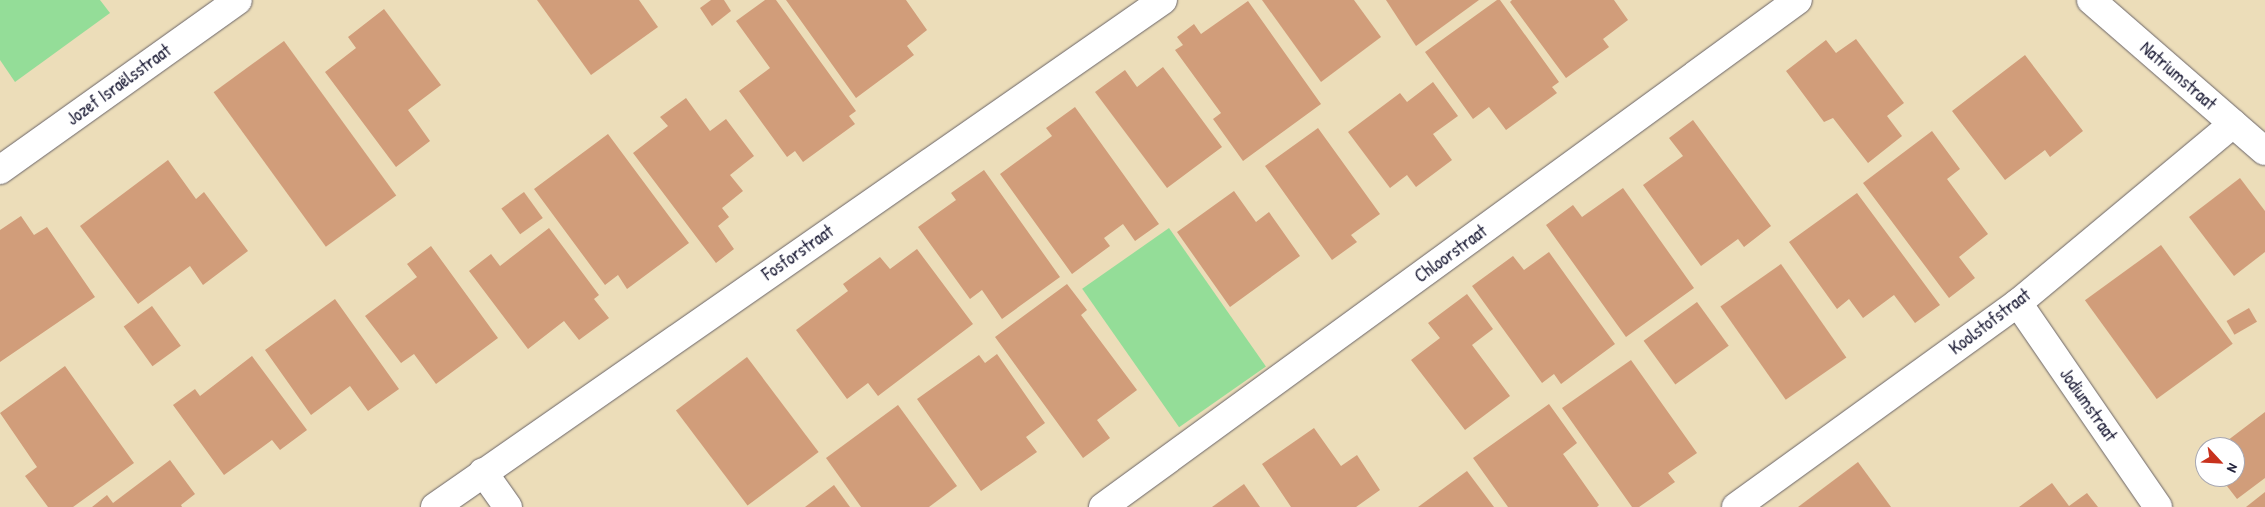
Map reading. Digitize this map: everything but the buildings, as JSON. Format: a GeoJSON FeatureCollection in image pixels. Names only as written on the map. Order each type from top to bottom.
{"type":"FeatureCollection","features":[{"type":"Feature","properties":{"kind":"street","name":"Jozef Israëlsstraat"},"geometry":{"type":"LineString","coordinates":[[0,170],[238,0]]}},
{"type":"Feature","properties":{"kind":"street","name":"Fosforstraat"},"geometry":{"type":"LineString","coordinates":[[434,507],[1163,0]]}},
{"type":"Feature","properties":{"kind":"street","name":"Chloorstraat"},"geometry":{"type":"LineString","coordinates":[[1103,507],[1798,0]]}},
{"type":"Feature","properties":{"kind":"street","name":"Natriumstraat"},"geometry":{"type":"LineString","coordinates":[[2090,0],[2265,151]]}},
{"type":"Feature","properties":{"kind":"street","name":"Koolstofstraat"},"geometry":{"type":"LineString","coordinates":[[1736,507],[2018,303],[2233,124]]}},
{"type":"Feature","properties":{"kind":"street","name":"Jodiumstraat"},"geometry":{"type":"LineString","coordinates":[[2018,303],[2158,507]]}},
{"type":"Feature","properties":{"kind":"street"},"geometry":{"type":"LineString","coordinates":[[483,472],[508,507]]}},
{"type":"Feature","properties":{"kind":"green space"},"geometry":{"type":"Polygon","coordinates":[[[0,0],[100,0],[110,13],[15,82],[0,60],[0,0]]]}},
{"type":"Feature","properties":{"kind":"green space"},"geometry":{"type":"Polygon","coordinates":[[[1169,228],[1266,366],[1179,427],[1082,289],[1169,228]]]}}]}
